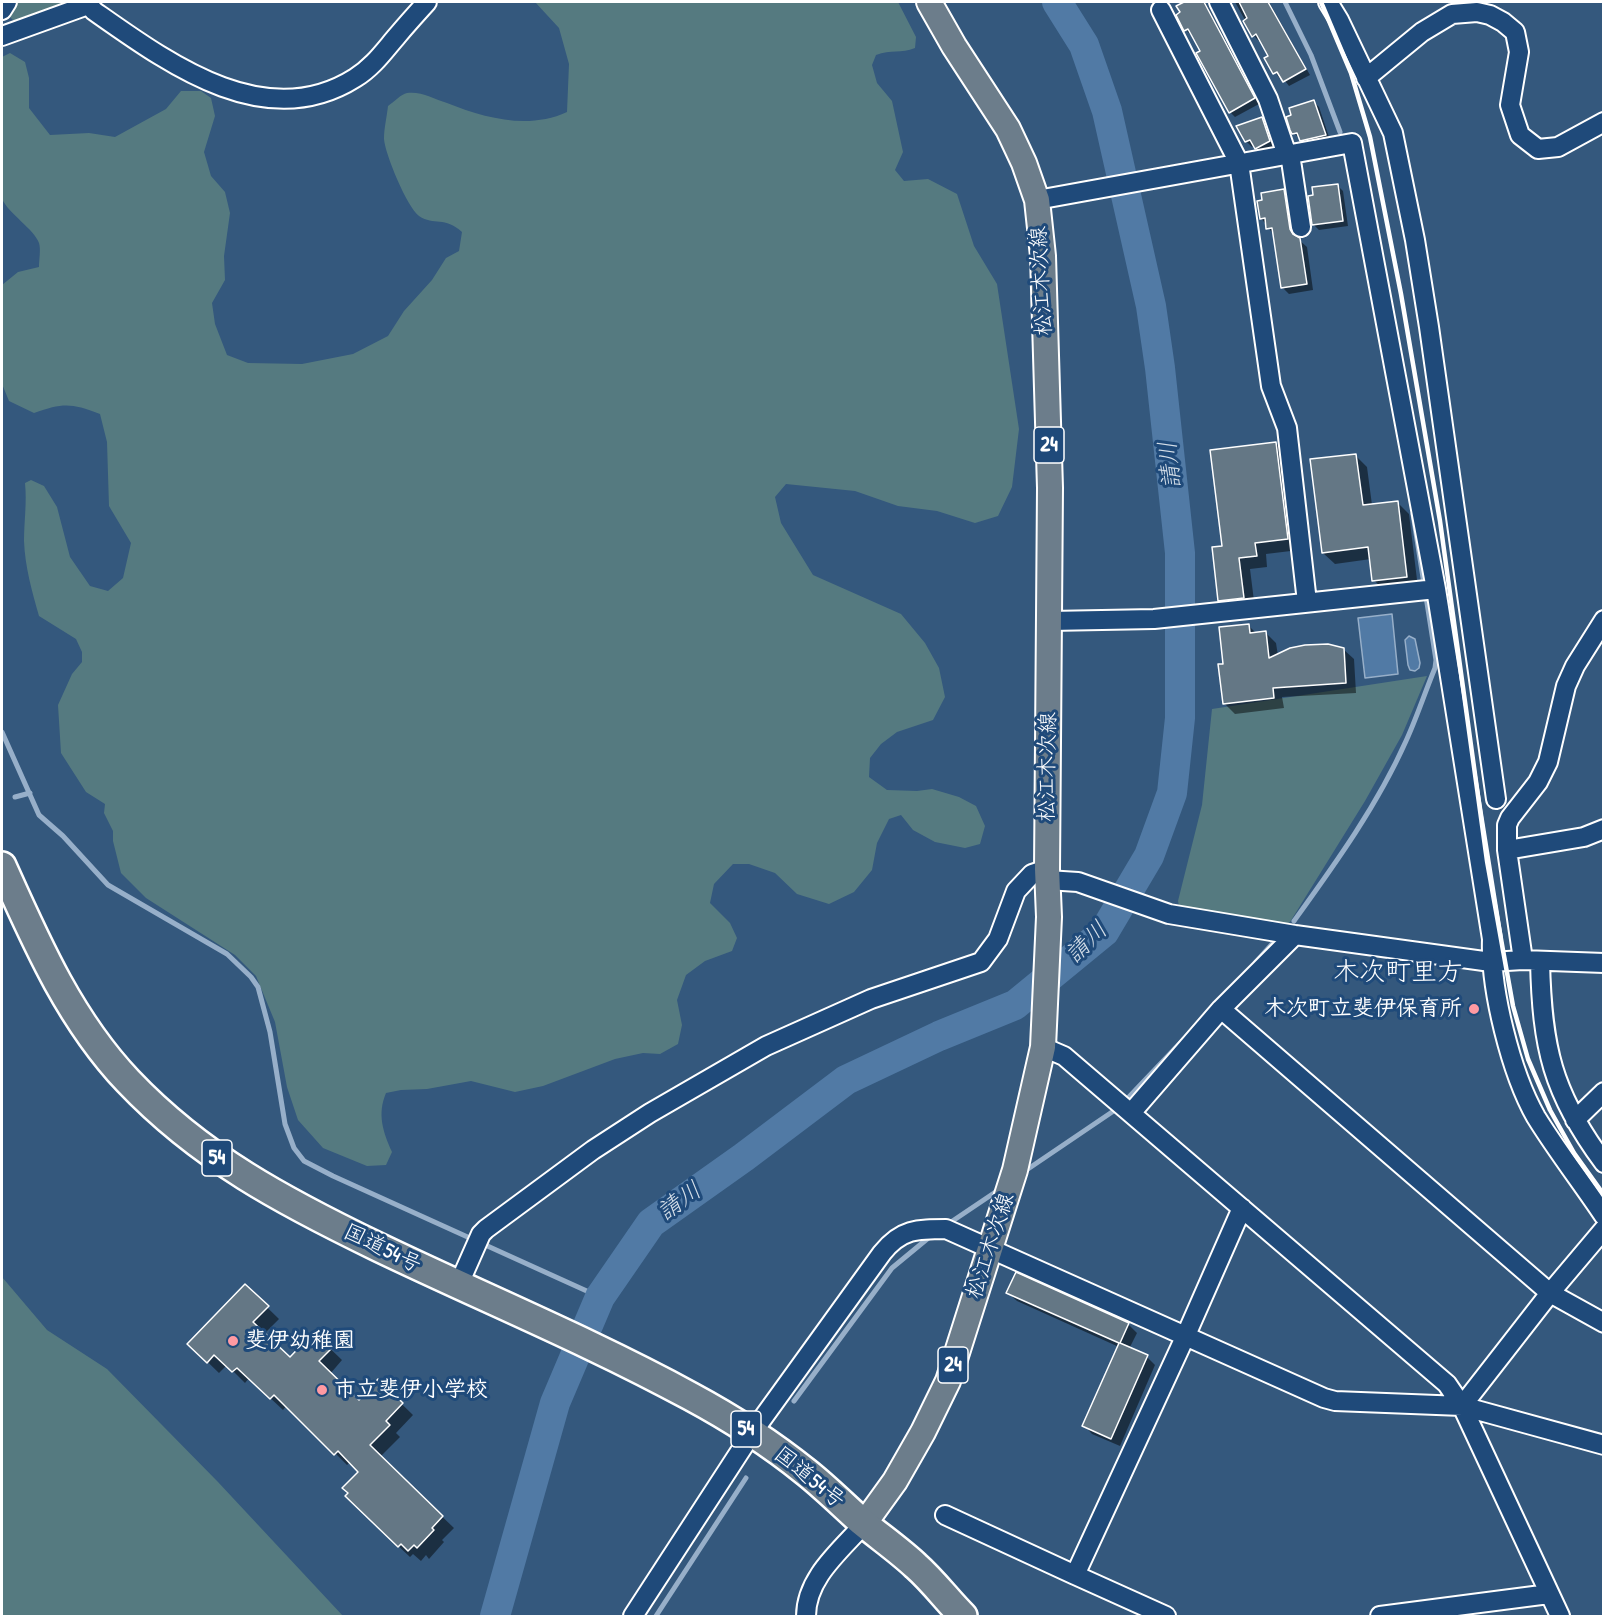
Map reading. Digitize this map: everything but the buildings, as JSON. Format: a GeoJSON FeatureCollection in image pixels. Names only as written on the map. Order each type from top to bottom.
{"type":"FeatureCollection","features":[{"type":"Feature","properties":{"kind":"highway","name":"国道54号"},"geometry":{"type":"LineString","coordinates":[[2,866],[48,966],[76,1015],[127,1080],[157,1110],[196,1143],[250,1181],[305,1212],[613,1357],[688,1395],[752,1433],[806,1472],[864,1524],[917,1566],[963,1617]]}},
{"type":"Feature","properties":{"kind":"highway","name":"国道54号"},"geometry":{"type":"LineString","coordinates":[[864,1524],[904,1575],[943,1617]]}},
{"type":"Feature","properties":{"kind":"main road","name":"松江木次線"},"geometry":{"type":"LineString","coordinates":[[864,1524],[896,1481],[948,1381],[1012,1181],[1044,1037],[1048,917],[1050,488],[1043,256],[1036,200],[1024,163],[1008,129],[954,46],[929,2]]}},
{"type":"Feature","properties":{"kind":"street"},"geometry":{"type":"LineString","coordinates":[[2,10],[7,2]]}},
{"type":"Feature","properties":{"kind":"street"},"geometry":{"type":"LineString","coordinates":[[2,36],[87,3],[158,56],[201,78],[254,96],[286,99],[315,95],[356,77],[378,60],[427,2]]}},
{"type":"Feature","properties":{"kind":"street"},"geometry":{"type":"LineString","coordinates":[[1219,2],[1268,99],[1288,154],[1301,227]]}},
{"type":"Feature","properties":{"kind":"street"},"geometry":{"type":"LineString","coordinates":[[1328,2],[1340,20],[1393,133],[1415,240],[1496,799]]}},
{"type":"Feature","properties":{"kind":"street"},"geometry":{"type":"LineString","coordinates":[[1161,9],[1239,163],[1270,386],[1287,428],[1307,602]]}},
{"type":"Feature","properties":{"kind":"street"},"geometry":{"type":"LineString","coordinates":[[1366,78],[1422,32],[1452,14],[1477,12],[1503,21],[1515,32],[1519,52],[1510,105],[1520,135],[1538,148],[1558,147],[1604,122]]}},
{"type":"Feature","properties":{"kind":"street"},"geometry":{"type":"LineString","coordinates":[[1036,200],[1352,143],[1428,590],[1492,939],[1491,962],[1504,1028],[1517,1076],[1536,1116],[1604,1216]]}},
{"type":"Feature","properties":{"kind":"street"},"geometry":{"type":"LineString","coordinates":[[1050,621],[1154,619],[1428,590]]}},
{"type":"Feature","properties":{"kind":"street"},"geometry":{"type":"LineString","coordinates":[[1604,620],[1575,666],[1566,686],[1548,762],[1538,782],[1510,818],[1506,834],[1507,850],[1550,1060],[1558,1085],[1575,1120],[1604,1163]]}},
{"type":"Feature","properties":{"kind":"street"},"geometry":{"type":"LineString","coordinates":[[1507,850],[1584,837],[1604,829]]}},
{"type":"Feature","properties":{"kind":"street"},"geometry":{"type":"LineString","coordinates":[[458,1286],[478,1242],[593,1150],[650,1113],[766,1046],[871,999],[981,962],[998,939],[1016,891],[1032,874],[1047,874],[1078,882],[1155,911],[1295,935],[1491,962],[1604,963]]}},
{"type":"Feature","properties":{"kind":"street"},"geometry":{"type":"LineString","coordinates":[[1131,1113],[1221,1010],[1295,935]]}},
{"type":"Feature","properties":{"kind":"street"},"geometry":{"type":"LineString","coordinates":[[1221,1010],[1550,1293],[1604,1323]]}},
{"type":"Feature","properties":{"kind":"street"},"geometry":{"type":"LineString","coordinates":[[1044,1037],[1447,1384],[1462,1406],[1560,1617]]}},
{"type":"Feature","properties":{"kind":"street"},"geometry":{"type":"LineString","coordinates":[[1575,1120],[1604,1092]]}},
{"type":"Feature","properties":{"kind":"street"},"geometry":{"type":"LineString","coordinates":[[1077,1575],[1242,1208]]}},
{"type":"Feature","properties":{"kind":"street"},"geometry":{"type":"LineString","coordinates":[[1462,1406],[1550,1293],[1604,1229]]}},
{"type":"Feature","properties":{"kind":"street"},"geometry":{"type":"LineString","coordinates":[[633,1617],[752,1433],[893,1239],[910,1232],[946,1230],[1324,1398],[1335,1401],[1462,1406],[1604,1445]]}},
{"type":"Feature","properties":{"kind":"street"},"geometry":{"type":"LineString","coordinates":[[945,1515],[1077,1575],[1155,1614]]}},
{"type":"Feature","properties":{"kind":"street"},"geometry":{"type":"LineString","coordinates":[[806,1617],[812,1586],[864,1524]]}},
{"type":"Feature","properties":{"kind":"street"},"geometry":{"type":"LineString","coordinates":[[1380,1617],[1549,1594]]}},
{"type":"Feature","properties":{"kind":"green space"},"geometry":{"type":"Polygon","coordinates":[[[16,2],[68,2],[65,6],[15,22],[9,16],[16,2]]]}},
{"type":"Feature","properties":{"kind":"green space"},"geometry":{"type":"Polygon","coordinates":[[[535,2],[898,2],[916,37],[915,48],[876,55],[872,65],[877,83],[892,101],[903,152],[895,170],[904,181],[928,179],[957,194],[974,246],[997,284],[1019,429],[1012,487],[998,516],[975,523],[937,511],[898,506],[855,491],[786,484],[775,497],[781,523],[813,575],[901,614],[925,643],[939,668],[945,697],[933,720],[897,732],[881,744],[870,758],[869,777],[887,790],[932,789],[959,797],[976,806],[985,826],[980,844],[965,848],[935,842],[913,830],[901,815],[889,819],[877,843],[872,870],[854,892],[829,904],[797,894],[775,873],[749,864],[733,864],[714,884],[710,903],[730,923],[737,938],[732,951],[705,961],[686,975],[677,1000],[682,1025],[678,1044],[660,1054],[643,1053],[615,1059],[543,1086],[515,1092],[471,1081],[386,1093],[382,1108],[382,1123],[392,1152],[386,1165],[367,1166],[323,1148],[298,1120],[287,1087],[275,1022],[256,976],[235,955],[146,898],[121,873],[113,841],[113,831],[104,813],[105,804],[86,792],[61,753],[58,705],[72,674],[82,662],[82,652],[76,639],[39,616],[29,579],[25,551],[25,483],[31,480],[44,486],[57,507],[70,557],[90,586],[108,591],[123,578],[131,543],[109,506],[107,442],[100,414],[74,406],[52,407],[34,413],[9,401],[2,384],[2,285],[18,272],[39,267],[40,251],[36,238],[2,199],[2,57],[10,53],[25,62],[29,78],[29,108],[50,135],[89,133],[115,137],[166,109],[181,91],[201,91],[211,98],[215,116],[204,152],[211,176],[225,192],[230,213],[224,256],[225,280],[212,303],[215,324],[227,355],[248,363],[302,364],[353,354],[388,336],[404,311],[432,280],[446,258],[459,251],[462,232],[450,224],[419,216],[397,180],[384,139],[388,106],[402,95],[417,93],[476,113],[507,120],[537,120],[567,112],[569,64],[559,28],[535,2]]]}},
{"type":"Feature","properties":{"kind":"green space"},"geometry":{"type":"Polygon","coordinates":[[[1427,676],[1402,735],[1365,801],[1290,922],[1284,926],[1179,906],[1178,901],[1202,805],[1212,709],[1427,676]]]}},
{"type":"Feature","properties":{"kind":"green space"},"geometry":{"type":"Polygon","coordinates":[[[2,1277],[47,1330],[107,1369],[218,1482],[343,1616],[2,1616],[2,1277]]]}},
{"type":"Feature","properties":{"kind":"water"},"geometry":{"type":"Polygon","coordinates":[[[1392,614],[1398,674],[1365,678],[1358,618],[1392,614]]]}},
{"type":"Feature","properties":{"kind":"water"},"geometry":{"type":"Polygon","coordinates":[[[1409,636],[1415,639],[1420,663],[1419,668],[1415,671],[1410,670],[1408,665],[1405,640],[1409,636]]]}},
{"type":"Feature","properties":{"kind":"waterway","name":"請川"},"geometry":{"type":"LineString","coordinates":[[495,1616],[555,1403],[600,1297],[651,1223],[846,1080],[939,1036],[1015,1005],[1104,932],[1149,856],[1172,793],[1180,718],[1180,553],[1151,306],[1107,111],[1084,45],[1057,2]]}},
{"type":"Feature","properties":{"kind":"waterway"},"geometry":{"type":"LineString","coordinates":[[1285,2],[1311,55],[1340,132]]}},
{"type":"Feature","properties":{"kind":"waterway"},"geometry":{"type":"LineString","coordinates":[[1294,921],[1340,856],[1382,789],[1410,732],[1435,668],[1436,660],[1413,514]]}},
{"type":"Feature","properties":{"kind":"waterway"},"geometry":{"type":"LineString","coordinates":[[2,732],[39,815],[63,836],[108,885],[227,954],[251,977],[258,987],[270,1032],[285,1124],[294,1148],[304,1161],[600,1297]]}},
{"type":"Feature","properties":{"kind":"waterway"},"geometry":{"type":"LineString","coordinates":[[15,797],[30,793]]}},
{"type":"Feature","properties":{"kind":"waterway"},"geometry":{"type":"LineString","coordinates":[[1256,962],[1273,943]]}},
{"type":"Feature","properties":{"kind":"waterway"},"geometry":{"type":"LineString","coordinates":[[1127,1099],[1184,1039]]}},
{"type":"Feature","properties":{"kind":"waterway"},"geometry":{"type":"LineString","coordinates":[[1022,1173],[1115,1110]]}},
{"type":"Feature","properties":{"kind":"waterway"},"geometry":{"type":"LineString","coordinates":[[951,1222],[1000,1189]]}},
{"type":"Feature","properties":{"kind":"waterway"},"geometry":{"type":"LineString","coordinates":[[794,1401],[892,1268],[932,1235]]}},
{"type":"Feature","properties":{"kind":"waterway"},"geometry":{"type":"LineString","coordinates":[[656,1616],[746,1478]]}},
{"type":"Feature","properties":{"kind":"railway"},"geometry":{"type":"LineString","coordinates":[[1321,2],[1351,73],[1370,137],[1401,294],[1440,521],[1487,861],[1513,1006],[1528,1059],[1550,1110],[1574,1153],[1604,1195]]}},
{"type":"Feature","properties":{"kind":"place","name":"木次町立斐伊保育所"},"geometry":{"type":"Point","coordinates":[1474,1009]}},
{"type":"Feature","properties":{"kind":"place","name":"斐伊幼稚園"},"geometry":{"type":"Point","coordinates":[233,1341]}},
{"type":"Feature","properties":{"kind":"place","name":"市立斐伊小学校"},"geometry":{"type":"Point","coordinates":[322,1390]}},
{"type":"Feature","properties":{"kind":"district","name":"木次町里方"},"geometry":{"type":"Point","coordinates":[1398,973]}}]}
